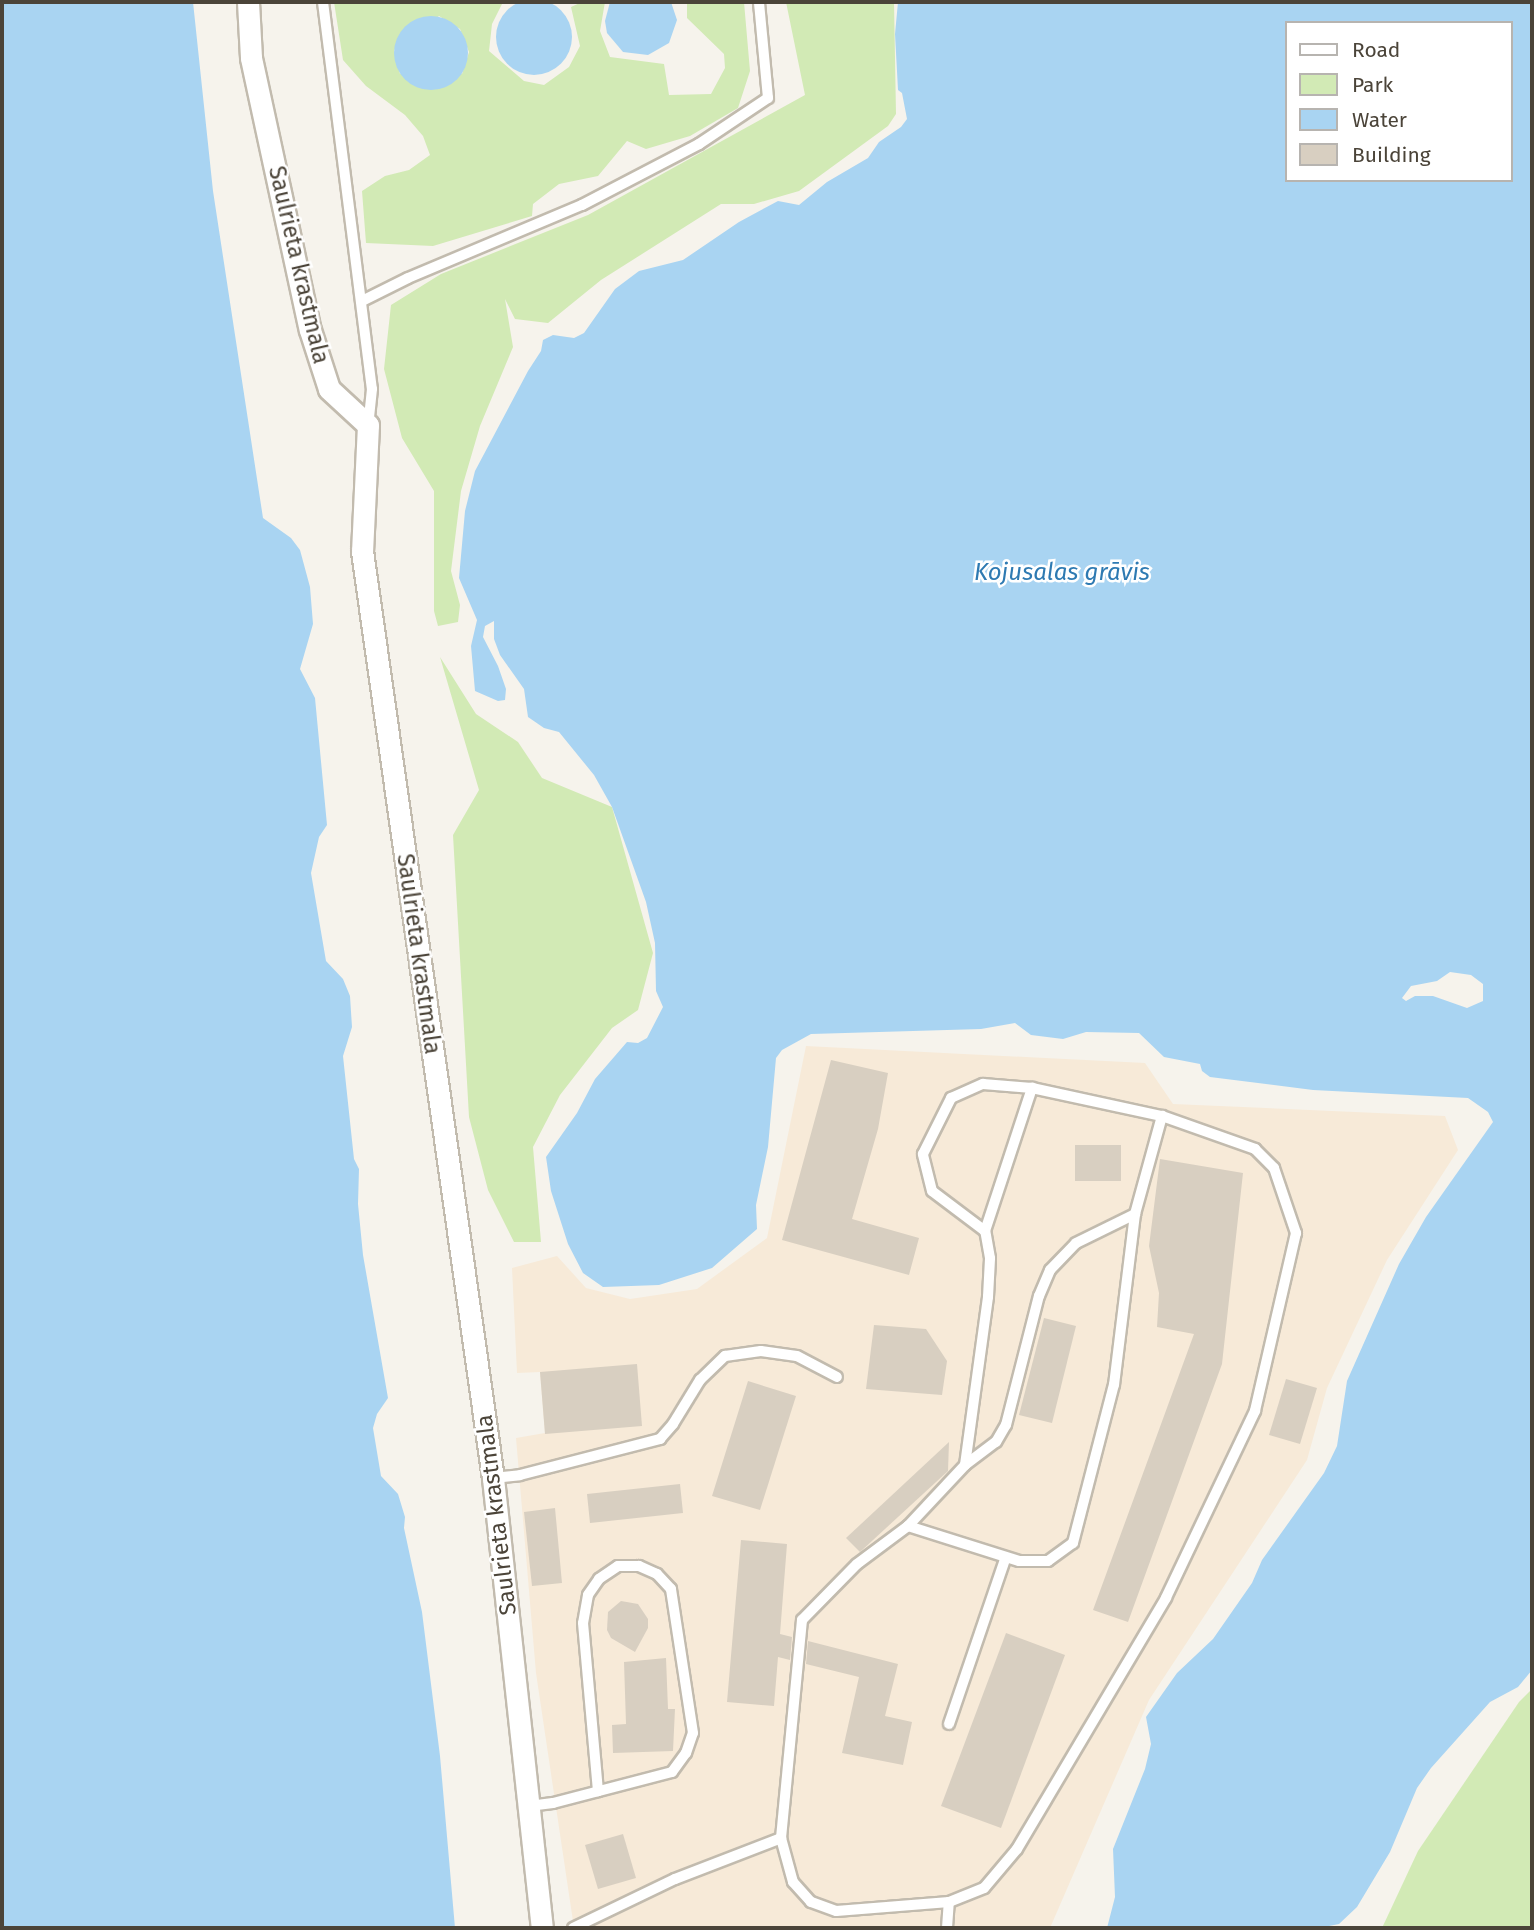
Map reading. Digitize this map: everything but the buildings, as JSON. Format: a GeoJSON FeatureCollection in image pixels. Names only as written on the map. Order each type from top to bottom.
{"type":"FeatureCollection","features":[{"type":"Feature","properties":{"kind":"street","name":"Saulrieta krastmala"},"geometry":{"type":"LineString","coordinates":[[248,2],[251,58],[288,215],[310,330],[329,390],[368,425],[362,551],[492,1478],[542,1928]]}},
{"type":"Feature","properties":{"kind":"lane"},"geometry":{"type":"LineString","coordinates":[[323,2],[372,389],[368,425]]}},
{"type":"Feature","properties":{"kind":"lane"},"geometry":{"type":"LineString","coordinates":[[362,302],[408,278],[582,205],[699,144],[768,98],[759,2]]}},
{"type":"Feature","properties":{"kind":"lane"},"geometry":{"type":"LineString","coordinates":[[985,1231],[932,1191],[923,1154],[951,1098],[983,1084],[1032,1088],[1162,1116],[1255,1149],[1275,1168],[1296,1233],[1255,1410],[1166,1598],[1017,1849],[984,1888],[948,1902],[836,1911],[811,1902],[793,1882],[781,1838],[802,1620],[857,1564],[908,1526],[965,1465],[996,1442],[1006,1425],[1039,1296],[1050,1270],[1076,1243],[1135,1214]]}},
{"type":"Feature","properties":{"kind":"lane"},"geometry":{"type":"LineString","coordinates":[[965,1465],[988,1297],[990,1258],[985,1231],[1032,1088]]}},
{"type":"Feature","properties":{"kind":"lane"},"geometry":{"type":"LineString","coordinates":[[908,1526],[1019,1561],[1048,1561],[1073,1543],[1114,1385],[1135,1214],[1162,1116]]}},
{"type":"Feature","properties":{"kind":"lane"},"geometry":{"type":"LineString","coordinates":[[492,1478],[520,1475],[660,1438],[673,1424],[700,1380],[725,1356],[761,1351],[797,1356],[837,1377]]}},
{"type":"Feature","properties":{"kind":"lane"},"geometry":{"type":"LineString","coordinates":[[949,1724],[1006,1557]]}},
{"type":"Feature","properties":{"kind":"lane"},"geometry":{"type":"LineString","coordinates":[[529,1806],[598,1791],[672,1772],[686,1753],[693,1733],[671,1590],[657,1574],[639,1566],[618,1566],[599,1579],[588,1595],[583,1623],[598,1791]]}},
{"type":"Feature","properties":{"kind":"lane"},"geometry":{"type":"LineString","coordinates":[[573,1928],[675,1879],[781,1838]]}},
{"type":"Feature","properties":{"kind":"lane"},"geometry":{"type":"LineString","coordinates":[[947,1928],[948,1902]]}},
{"type":"Feature","properties":{"kind":"shaded area"},"geometry":{"type":"Polygon","coordinates":[[[806,1046],[1145,1063],[1173,1104],[1445,1116],[1458,1150],[1387,1260],[1327,1388],[1307,1460],[1149,1700],[1050,1928],[574,1928],[536,1673],[516,1438],[545,1433],[540,1372],[517,1373],[512,1268],[557,1256],[586,1288],[630,1299],[697,1289],[767,1238],[806,1046]]]}},
{"type":"Feature","properties":{"kind":"green space"},"geometry":{"type":"Polygon","coordinates":[[[334,2],[503,2],[492,24],[489,51],[524,81],[544,85],[569,67],[580,46],[571,7],[582,2],[605,2],[600,31],[610,57],[664,64],[669,95],[711,94],[725,68],[724,54],[687,18],[687,2],[744,2],[750,71],[738,108],[690,136],[646,149],[627,141],[598,176],[559,184],[533,204],[532,216],[433,246],[366,243],[362,191],[385,176],[409,170],[430,155],[423,136],[405,115],[366,86],[343,60],[334,2]],[[439,16],[394,50],[400,74],[462,74],[469,52],[460,29],[439,16]]]}},
{"type":"Feature","properties":{"kind":"green space"},"geometry":{"type":"Polygon","coordinates":[[[786,2],[894,2],[896,114],[888,126],[799,191],[754,204],[721,204],[601,280],[548,323],[515,319],[505,299],[513,347],[480,426],[461,491],[451,571],[460,605],[458,622],[438,626],[434,611],[434,491],[402,438],[384,369],[391,305],[441,274],[588,215],[805,95],[786,2]]]}},
{"type":"Feature","properties":{"kind":"green space"},"geometry":{"type":"Polygon","coordinates":[[[440,657],[476,714],[518,742],[542,778],[612,807],[653,953],[638,1010],[612,1028],[560,1095],[533,1147],[541,1242],[514,1242],[488,1190],[469,1117],[453,835],[479,790],[440,657]]]}},
{"type":"Feature","properties":{"kind":"green space"},"geometry":{"type":"Polygon","coordinates":[[[1532,1689],[1532,1928],[1382,1928],[1418,1851],[1519,1702],[1532,1689]]]}},
{"type":"Feature","properties":{"kind":"water"},"geometry":{"type":"Polygon","coordinates":[[[534,-1],[548,2],[561,10],[569,23],[572,37],[569,51],[561,64],[548,72],[534,75],[520,72],[507,64],[499,51],[496,37],[499,23],[507,10],[520,2],[534,-1]]]}},
{"type":"Feature","properties":{"kind":"water"},"geometry":{"type":"Polygon","coordinates":[[[2,2],[193,2],[213,191],[263,518],[291,538],[300,550],[310,587],[313,624],[300,669],[315,698],[327,825],[319,837],[311,873],[326,961],[343,979],[350,996],[352,1027],[343,1056],[354,1159],[359,1169],[358,1204],[363,1255],[388,1398],[377,1414],[373,1428],[381,1476],[398,1494],[405,1517],[404,1528],[422,1612],[440,1756],[455,1928],[2,1928],[2,2]]]}},
{"type":"Feature","properties":{"kind":"water"},"geometry":{"type":"Polygon","coordinates":[[[610,2],[671,2],[677,20],[669,43],[648,55],[623,52],[607,33],[605,21],[610,2]]]}},
{"type":"Feature","properties":{"kind":"water","name":"Kojusalas grāvis"},"geometry":{"type":"Polygon","coordinates":[[[898,2],[1530,2],[1532,1670],[1518,1687],[1490,1702],[1431,1768],[1417,1788],[1390,1852],[1357,1907],[1339,1924],[1319,1928],[1107,1928],[1115,1897],[1113,1849],[1145,1769],[1151,1744],[1146,1717],[1177,1673],[1213,1639],[1252,1583],[1262,1560],[1324,1473],[1337,1446],[1347,1381],[1399,1264],[1426,1217],[1493,1122],[1488,1112],[1468,1098],[1313,1090],[1210,1077],[1202,1071],[1200,1064],[1164,1057],[1139,1033],[1086,1032],[1063,1039],[1031,1035],[1015,1023],[981,1029],[811,1034],[782,1050],[776,1058],[768,1147],[756,1205],[757,1229],[712,1268],[659,1285],[603,1287],[583,1273],[568,1244],[551,1191],[546,1157],[577,1113],[595,1079],[627,1042],[638,1043],[647,1038],[663,1007],[656,991],[655,943],[646,902],[612,807],[594,775],[559,732],[544,728],[528,717],[524,689],[500,655],[494,639],[494,621],[485,626],[483,637],[498,666],[506,689],[505,700],[498,701],[475,691],[471,646],[477,620],[459,578],[465,511],[475,471],[541,351],[543,340],[553,335],[574,338],[584,333],[615,289],[639,271],[683,260],[739,222],[778,201],[799,205],[827,182],[868,158],[879,142],[901,127],[907,119],[902,93],[898,90],[895,34],[898,2]],[[1450,972],[1437,981],[1411,986],[1402,998],[1406,1001],[1415,996],[1433,996],[1467,1008],[1483,1001],[1483,984],[1471,975],[1450,972]]]}},
{"type":"Feature","properties":{"kind":"water"},"geometry":{"type":"Polygon","coordinates":[[[424,16],[438,16],[452,22],[462,32],[468,53],[466,67],[452,84],[438,90],[424,90],[410,84],[400,74],[394,60],[394,46],[400,32],[410,22],[424,16]]]}}]}
